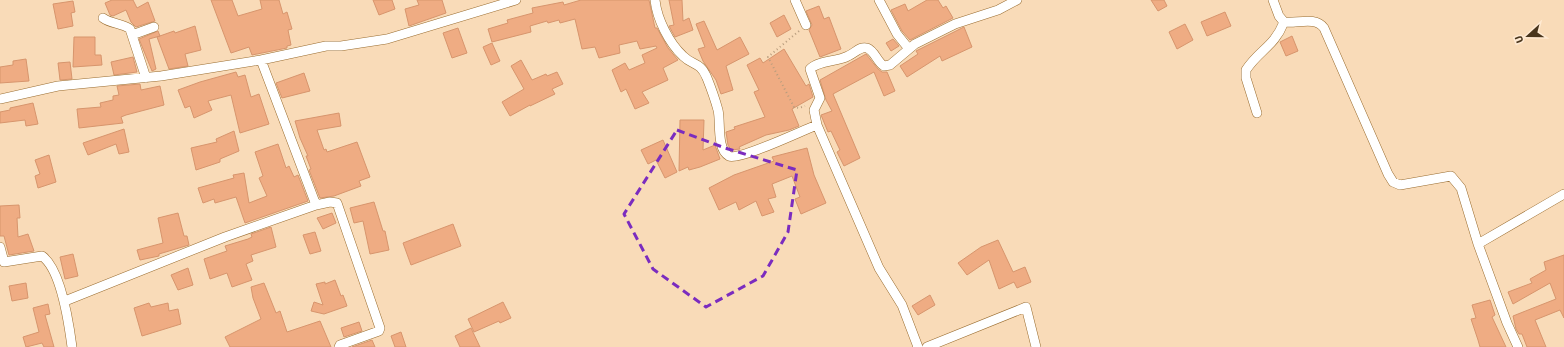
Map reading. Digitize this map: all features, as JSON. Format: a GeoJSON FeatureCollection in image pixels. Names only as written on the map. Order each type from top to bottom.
{"type":"FeatureCollection","features":[{"type":"Feature","properties":{"kind":"street"},"geometry":{"type":"LineString","coordinates":[[0,99],[58,86],[146,78],[261,60],[326,46],[341,46],[387,39],[516,0]]}},
{"type":"Feature","properties":{"kind":"street"},"geometry":{"type":"LineString","coordinates":[[655,0],[656,11],[669,36],[684,57],[701,67],[706,76],[718,111],[721,139],[724,150],[728,156],[734,157],[750,153],[817,124]]}},
{"type":"Feature","properties":{"kind":"street"},"geometry":{"type":"LineString","coordinates":[[795,0],[806,25]]}},
{"type":"Feature","properties":{"kind":"street"},"geometry":{"type":"LineString","coordinates":[[879,0],[897,34],[909,48]]}},
{"type":"Feature","properties":{"kind":"street"},"geometry":{"type":"LineString","coordinates":[[918,347],[902,305],[879,268],[817,124],[814,110],[820,98],[810,72],[812,67],[848,56],[865,48],[872,50],[879,63],[884,66],[890,65],[909,48],[955,24],[998,10],[1017,0]]}},
{"type":"Feature","properties":{"kind":"street"},"geometry":{"type":"LineString","coordinates":[[1273,0],[1284,22]]}},
{"type":"Feature","properties":{"kind":"street"},"geometry":{"type":"LineString","coordinates":[[103,18],[108,22],[125,25],[130,29],[146,78]]}},
{"type":"Feature","properties":{"kind":"street"},"geometry":{"type":"LineString","coordinates":[[1284,22],[1310,21],[1321,24],[1327,32],[1391,179],[1400,185],[1451,176],[1455,179],[1463,194],[1478,244],[1507,323],[1518,347]]}},
{"type":"Feature","properties":{"kind":"street"},"geometry":{"type":"LineString","coordinates":[[1257,113],[1246,78],[1246,70],[1250,64],[1272,44],[1279,34],[1284,22]]}},
{"type":"Feature","properties":{"kind":"street"},"geometry":{"type":"LineString","coordinates":[[132,35],[154,27]]}},
{"type":"Feature","properties":{"kind":"street"},"geometry":{"type":"LineString","coordinates":[[261,60],[316,205]]}},
{"type":"Feature","properties":{"kind":"street"},"geometry":{"type":"LineString","coordinates":[[1478,244],[1564,194]]}},
{"type":"Feature","properties":{"kind":"street"},"geometry":{"type":"LineString","coordinates":[[65,301],[225,237],[316,205],[330,202],[337,203],[380,328],[379,331],[340,345],[339,347]]}},
{"type":"Feature","properties":{"kind":"street"},"geometry":{"type":"LineString","coordinates":[[0,247],[4,262],[42,256],[48,260],[65,301],[72,347]]}},
{"type":"Feature","properties":{"kind":"street"},"geometry":{"type":"LineString","coordinates":[[927,347],[1026,307],[1036,347]]}},
{"type":"Feature","properties":{"kind":"path"},"geometry":{"type":"LineString","coordinates":[[806,25],[770,54],[768,61],[794,107],[799,108],[820,98]]}},
{"type":"Feature","properties":{"kind":"highlighted area"},"geometry":{"type":"Polygon","coordinates":[[[677,130],[725,148],[797,170],[788,232],[763,276],[706,307],[653,269],[624,214],[677,130]]]}},
{"type":"Feature","properties":{"kind":"building"},"geometry":{"type":"Polygon","coordinates":[[[112,0],[133,0],[137,8],[148,2],[155,21],[136,27],[131,22],[126,10],[113,16],[110,15],[105,3],[112,0]]]}},
{"type":"Feature","properties":{"kind":"building"},"geometry":{"type":"Polygon","coordinates":[[[211,0],[232,0],[238,16],[262,9],[260,0],[279,0],[283,14],[287,12],[292,29],[288,30],[291,45],[287,46],[287,48],[252,55],[249,47],[231,53],[211,0]]]}},
{"type":"Feature","properties":{"kind":"building"},"geometry":{"type":"Polygon","coordinates":[[[373,0],[392,0],[395,9],[379,15],[373,0]]]}},
{"type":"Feature","properties":{"kind":"building"},"geometry":{"type":"Polygon","coordinates":[[[417,0],[442,0],[446,13],[409,26],[405,9],[419,5],[417,0]]]}},
{"type":"Feature","properties":{"kind":"building"},"geometry":{"type":"Polygon","coordinates":[[[581,0],[649,0],[655,28],[657,28],[668,48],[678,60],[663,68],[668,80],[642,92],[649,103],[635,109],[626,89],[621,92],[612,70],[625,63],[629,70],[645,63],[642,55],[657,48],[656,46],[640,49],[637,41],[619,45],[620,53],[599,58],[595,47],[582,49],[575,19],[560,23],[559,20],[548,23],[547,21],[530,26],[531,32],[492,42],[488,29],[508,23],[507,20],[533,13],[532,8],[563,2],[564,5],[581,0]]]}},
{"type":"Feature","properties":{"kind":"building"},"geometry":{"type":"Polygon","coordinates":[[[669,0],[682,0],[683,21],[689,18],[693,30],[675,37],[669,26],[674,25],[669,0]]]}},
{"type":"Feature","properties":{"kind":"building"},"geometry":{"type":"Polygon","coordinates":[[[927,0],[938,0],[943,8],[946,6],[953,18],[910,40],[902,31],[891,10],[905,4],[908,11],[927,0]]]}},
{"type":"Feature","properties":{"kind":"building"},"geometry":{"type":"Polygon","coordinates":[[[1151,0],[1164,0],[1167,6],[1158,11],[1151,0]]]}},
{"type":"Feature","properties":{"kind":"building"},"geometry":{"type":"Polygon","coordinates":[[[73,1],[75,12],[71,13],[73,26],[58,29],[53,4],[73,1]]]}},
{"type":"Feature","properties":{"kind":"building"},"geometry":{"type":"Polygon","coordinates":[[[819,6],[824,19],[829,17],[841,49],[820,57],[809,30],[812,25],[806,11],[819,6]]]}},
{"type":"Feature","properties":{"kind":"building"},"geometry":{"type":"Polygon","coordinates":[[[1225,12],[1231,26],[1207,36],[1201,22],[1225,12]]]}},
{"type":"Feature","properties":{"kind":"building"},"geometry":{"type":"Polygon","coordinates":[[[784,15],[791,29],[777,37],[770,23],[784,15]]]}},
{"type":"Feature","properties":{"kind":"building"},"geometry":{"type":"Polygon","coordinates":[[[704,21],[717,50],[740,37],[749,54],[726,66],[733,90],[721,94],[716,80],[703,61],[698,49],[705,47],[696,24],[704,21]]]}},
{"type":"Feature","properties":{"kind":"building"},"geometry":{"type":"Polygon","coordinates":[[[1185,24],[1193,40],[1177,49],[1169,32],[1185,24]]]}},
{"type":"Feature","properties":{"kind":"building"},"geometry":{"type":"Polygon","coordinates":[[[195,26],[201,50],[185,54],[188,66],[169,69],[157,37],[195,26]]]}},
{"type":"Feature","properties":{"kind":"building"},"geometry":{"type":"Polygon","coordinates":[[[964,27],[972,47],[942,61],[940,56],[907,77],[900,66],[918,54],[916,51],[964,27]]]}},
{"type":"Feature","properties":{"kind":"building"},"geometry":{"type":"Polygon","coordinates":[[[458,28],[467,53],[452,58],[443,33],[458,28]]]}},
{"type":"Feature","properties":{"kind":"building"},"geometry":{"type":"Polygon","coordinates":[[[158,31],[160,36],[149,39],[156,69],[152,71],[139,39],[158,31]]]}},
{"type":"Feature","properties":{"kind":"building"},"geometry":{"type":"Polygon","coordinates":[[[1292,36],[1298,51],[1286,56],[1280,42],[1292,36]]]}},
{"type":"Feature","properties":{"kind":"building"},"geometry":{"type":"Polygon","coordinates":[[[74,37],[95,37],[95,55],[101,55],[102,65],[73,67],[74,37]]]}},
{"type":"Feature","properties":{"kind":"building"},"geometry":{"type":"Polygon","coordinates":[[[893,39],[899,46],[891,51],[886,43],[893,39]]]}},
{"type":"Feature","properties":{"kind":"building"},"geometry":{"type":"Polygon","coordinates":[[[492,43],[500,61],[491,65],[483,47],[492,43]]]}},
{"type":"Feature","properties":{"kind":"building"},"geometry":{"type":"Polygon","coordinates":[[[784,49],[806,86],[809,84],[813,97],[792,109],[799,126],[789,130],[766,135],[739,147],[740,149],[731,150],[728,145],[726,132],[735,129],[734,127],[765,117],[754,92],[759,90],[747,65],[760,58],[763,63],[784,49]]]}},
{"type":"Feature","properties":{"kind":"building"},"geometry":{"type":"Polygon","coordinates":[[[866,54],[878,69],[882,72],[887,72],[895,91],[884,96],[874,72],[833,94],[860,158],[844,166],[837,152],[840,150],[831,131],[828,132],[821,115],[832,111],[826,100],[820,80],[866,54]]]}},
{"type":"Feature","properties":{"kind":"building"},"geometry":{"type":"Polygon","coordinates":[[[133,57],[137,72],[114,75],[111,62],[133,57]]]}},
{"type":"Feature","properties":{"kind":"building"},"geometry":{"type":"Polygon","coordinates":[[[26,59],[29,81],[0,83],[0,67],[13,65],[13,61],[26,59]]]}},
{"type":"Feature","properties":{"kind":"building"},"geometry":{"type":"Polygon","coordinates":[[[521,60],[532,80],[546,74],[547,76],[557,72],[563,84],[552,89],[555,94],[510,116],[502,102],[524,89],[511,66],[521,60]]]}},
{"type":"Feature","properties":{"kind":"building"},"geometry":{"type":"Polygon","coordinates":[[[70,62],[72,79],[60,80],[58,63],[70,62]]]}},
{"type":"Feature","properties":{"kind":"building"},"geometry":{"type":"Polygon","coordinates":[[[236,72],[238,77],[245,75],[251,97],[259,94],[269,124],[240,133],[231,95],[208,101],[212,110],[194,118],[190,106],[185,108],[178,90],[236,72]]]}},
{"type":"Feature","properties":{"kind":"building"},"geometry":{"type":"Polygon","coordinates":[[[304,73],[310,91],[282,98],[276,83],[304,73]]]}},
{"type":"Feature","properties":{"kind":"building"},"geometry":{"type":"Polygon","coordinates":[[[140,84],[141,90],[160,86],[164,105],[121,117],[123,123],[79,128],[77,109],[101,107],[100,103],[113,100],[113,96],[119,95],[117,86],[140,84]]]}},
{"type":"Feature","properties":{"kind":"building"},"geometry":{"type":"Polygon","coordinates":[[[33,103],[38,124],[26,126],[25,120],[0,123],[0,112],[10,110],[10,108],[33,103]]]}},
{"type":"Feature","properties":{"kind":"building"},"geometry":{"type":"Polygon","coordinates":[[[339,113],[341,126],[317,130],[324,150],[326,149],[327,152],[357,142],[370,177],[359,181],[361,186],[334,196],[320,198],[309,170],[311,169],[306,156],[308,156],[300,138],[295,121],[339,113]]]}},
{"type":"Feature","properties":{"kind":"building"},"geometry":{"type":"Polygon","coordinates":[[[680,120],[704,120],[703,150],[715,145],[720,159],[700,167],[689,170],[688,167],[679,171],[680,120]]]}},
{"type":"Feature","properties":{"kind":"building"},"geometry":{"type":"Polygon","coordinates":[[[124,129],[129,152],[119,154],[116,144],[88,155],[83,143],[124,129]]]}},
{"type":"Feature","properties":{"kind":"building"},"geometry":{"type":"Polygon","coordinates":[[[234,131],[239,151],[220,159],[220,162],[196,170],[191,148],[217,142],[216,139],[234,131]]]}},
{"type":"Feature","properties":{"kind":"building"},"geometry":{"type":"Polygon","coordinates":[[[663,140],[677,172],[665,178],[656,160],[648,164],[641,150],[663,140]]]}},
{"type":"Feature","properties":{"kind":"building"},"geometry":{"type":"Polygon","coordinates":[[[278,144],[286,168],[289,166],[294,177],[298,175],[308,201],[245,223],[236,197],[215,203],[214,199],[203,203],[198,188],[234,178],[233,175],[244,173],[249,203],[267,196],[259,178],[263,176],[255,152],[278,144]]]}},
{"type":"Feature","properties":{"kind":"building"},"geometry":{"type":"Polygon","coordinates":[[[807,148],[814,175],[826,203],[801,214],[795,199],[800,197],[792,176],[772,184],[776,197],[768,199],[774,212],[762,216],[756,201],[739,210],[736,202],[719,210],[709,188],[734,175],[774,161],[772,157],[807,148]]]}},
{"type":"Feature","properties":{"kind":"building"},"geometry":{"type":"Polygon","coordinates":[[[49,155],[56,182],[38,188],[35,176],[40,174],[35,160],[49,155]]]}},
{"type":"Feature","properties":{"kind":"building"},"geometry":{"type":"Polygon","coordinates":[[[374,202],[383,231],[385,231],[389,250],[370,254],[363,221],[354,223],[350,208],[374,202]]]}},
{"type":"Feature","properties":{"kind":"building"},"geometry":{"type":"Polygon","coordinates":[[[19,205],[20,218],[17,218],[18,237],[28,234],[34,251],[9,255],[4,236],[0,236],[0,206],[19,205]]]}},
{"type":"Feature","properties":{"kind":"building"},"geometry":{"type":"Polygon","coordinates":[[[178,213],[184,236],[187,236],[189,245],[159,254],[159,256],[140,260],[137,250],[163,243],[158,218],[178,213]]]}},
{"type":"Feature","properties":{"kind":"building"},"geometry":{"type":"Polygon","coordinates":[[[332,213],[336,223],[323,229],[317,218],[332,213]]]}},
{"type":"Feature","properties":{"kind":"building"},"geometry":{"type":"Polygon","coordinates":[[[453,224],[461,246],[411,265],[403,243],[453,224]]]}},
{"type":"Feature","properties":{"kind":"building"},"geometry":{"type":"Polygon","coordinates":[[[271,227],[276,247],[251,255],[253,261],[246,264],[252,280],[232,287],[227,273],[210,279],[204,259],[227,251],[225,246],[248,239],[252,237],[251,234],[271,227]]]}},
{"type":"Feature","properties":{"kind":"building"},"geometry":{"type":"Polygon","coordinates":[[[315,232],[321,251],[310,254],[303,235],[315,232]]]}},
{"type":"Feature","properties":{"kind":"building"},"geometry":{"type":"Polygon","coordinates":[[[998,240],[1013,272],[1025,267],[1031,282],[1017,288],[1014,282],[999,289],[989,260],[967,275],[958,263],[981,247],[998,240]]]}},
{"type":"Feature","properties":{"kind":"building"},"geometry":{"type":"Polygon","coordinates":[[[73,254],[78,276],[65,279],[60,257],[73,254]]]}},
{"type":"Feature","properties":{"kind":"building"},"geometry":{"type":"Polygon","coordinates":[[[1564,255],[1564,318],[1560,310],[1535,320],[1546,347],[1527,347],[1522,334],[1519,334],[1516,329],[1513,316],[1556,299],[1550,283],[1513,304],[1508,292],[1532,283],[1530,279],[1546,270],[1544,262],[1564,255]]]}},
{"type":"Feature","properties":{"kind":"building"},"geometry":{"type":"Polygon","coordinates":[[[188,268],[193,285],[178,290],[171,275],[188,268]]]}},
{"type":"Feature","properties":{"kind":"building"},"geometry":{"type":"Polygon","coordinates":[[[335,280],[341,296],[343,295],[347,306],[324,314],[311,311],[314,302],[323,305],[316,284],[325,282],[325,284],[335,280]]]}},
{"type":"Feature","properties":{"kind":"building"},"geometry":{"type":"Polygon","coordinates":[[[26,283],[28,298],[12,301],[9,286],[26,283]]]}},
{"type":"Feature","properties":{"kind":"building"},"geometry":{"type":"Polygon","coordinates":[[[264,283],[276,313],[280,311],[287,332],[320,321],[331,347],[230,347],[225,337],[261,319],[253,298],[251,287],[264,283]]]}},
{"type":"Feature","properties":{"kind":"building"},"geometry":{"type":"Polygon","coordinates":[[[930,295],[935,305],[918,315],[912,306],[930,295]]]}},
{"type":"Feature","properties":{"kind":"building"},"geometry":{"type":"Polygon","coordinates":[[[1490,300],[1495,315],[1492,317],[1506,347],[1480,347],[1471,319],[1476,318],[1472,305],[1490,300]]]}},
{"type":"Feature","properties":{"kind":"building"},"geometry":{"type":"Polygon","coordinates":[[[503,302],[511,318],[500,323],[499,321],[474,332],[468,319],[503,302]]]}},
{"type":"Feature","properties":{"kind":"building"},"geometry":{"type":"Polygon","coordinates":[[[149,303],[151,307],[168,303],[169,311],[178,309],[181,324],[142,336],[134,308],[149,303]]]}},
{"type":"Feature","properties":{"kind":"building"},"geometry":{"type":"Polygon","coordinates":[[[48,304],[50,314],[45,315],[54,347],[44,347],[42,343],[26,347],[23,337],[39,332],[33,308],[48,304]]]}},
{"type":"Feature","properties":{"kind":"building"},"geometry":{"type":"Polygon","coordinates":[[[359,322],[362,331],[344,337],[341,328],[359,322]]]}},
{"type":"Feature","properties":{"kind":"building"},"geometry":{"type":"Polygon","coordinates":[[[471,328],[480,347],[460,347],[455,336],[471,328]]]}},
{"type":"Feature","properties":{"kind":"building"},"geometry":{"type":"Polygon","coordinates":[[[401,332],[406,347],[395,347],[391,336],[401,332]]]}},
{"type":"Feature","properties":{"kind":"building"},"geometry":{"type":"Polygon","coordinates":[[[372,340],[375,347],[352,347],[372,340]]]}}]}
